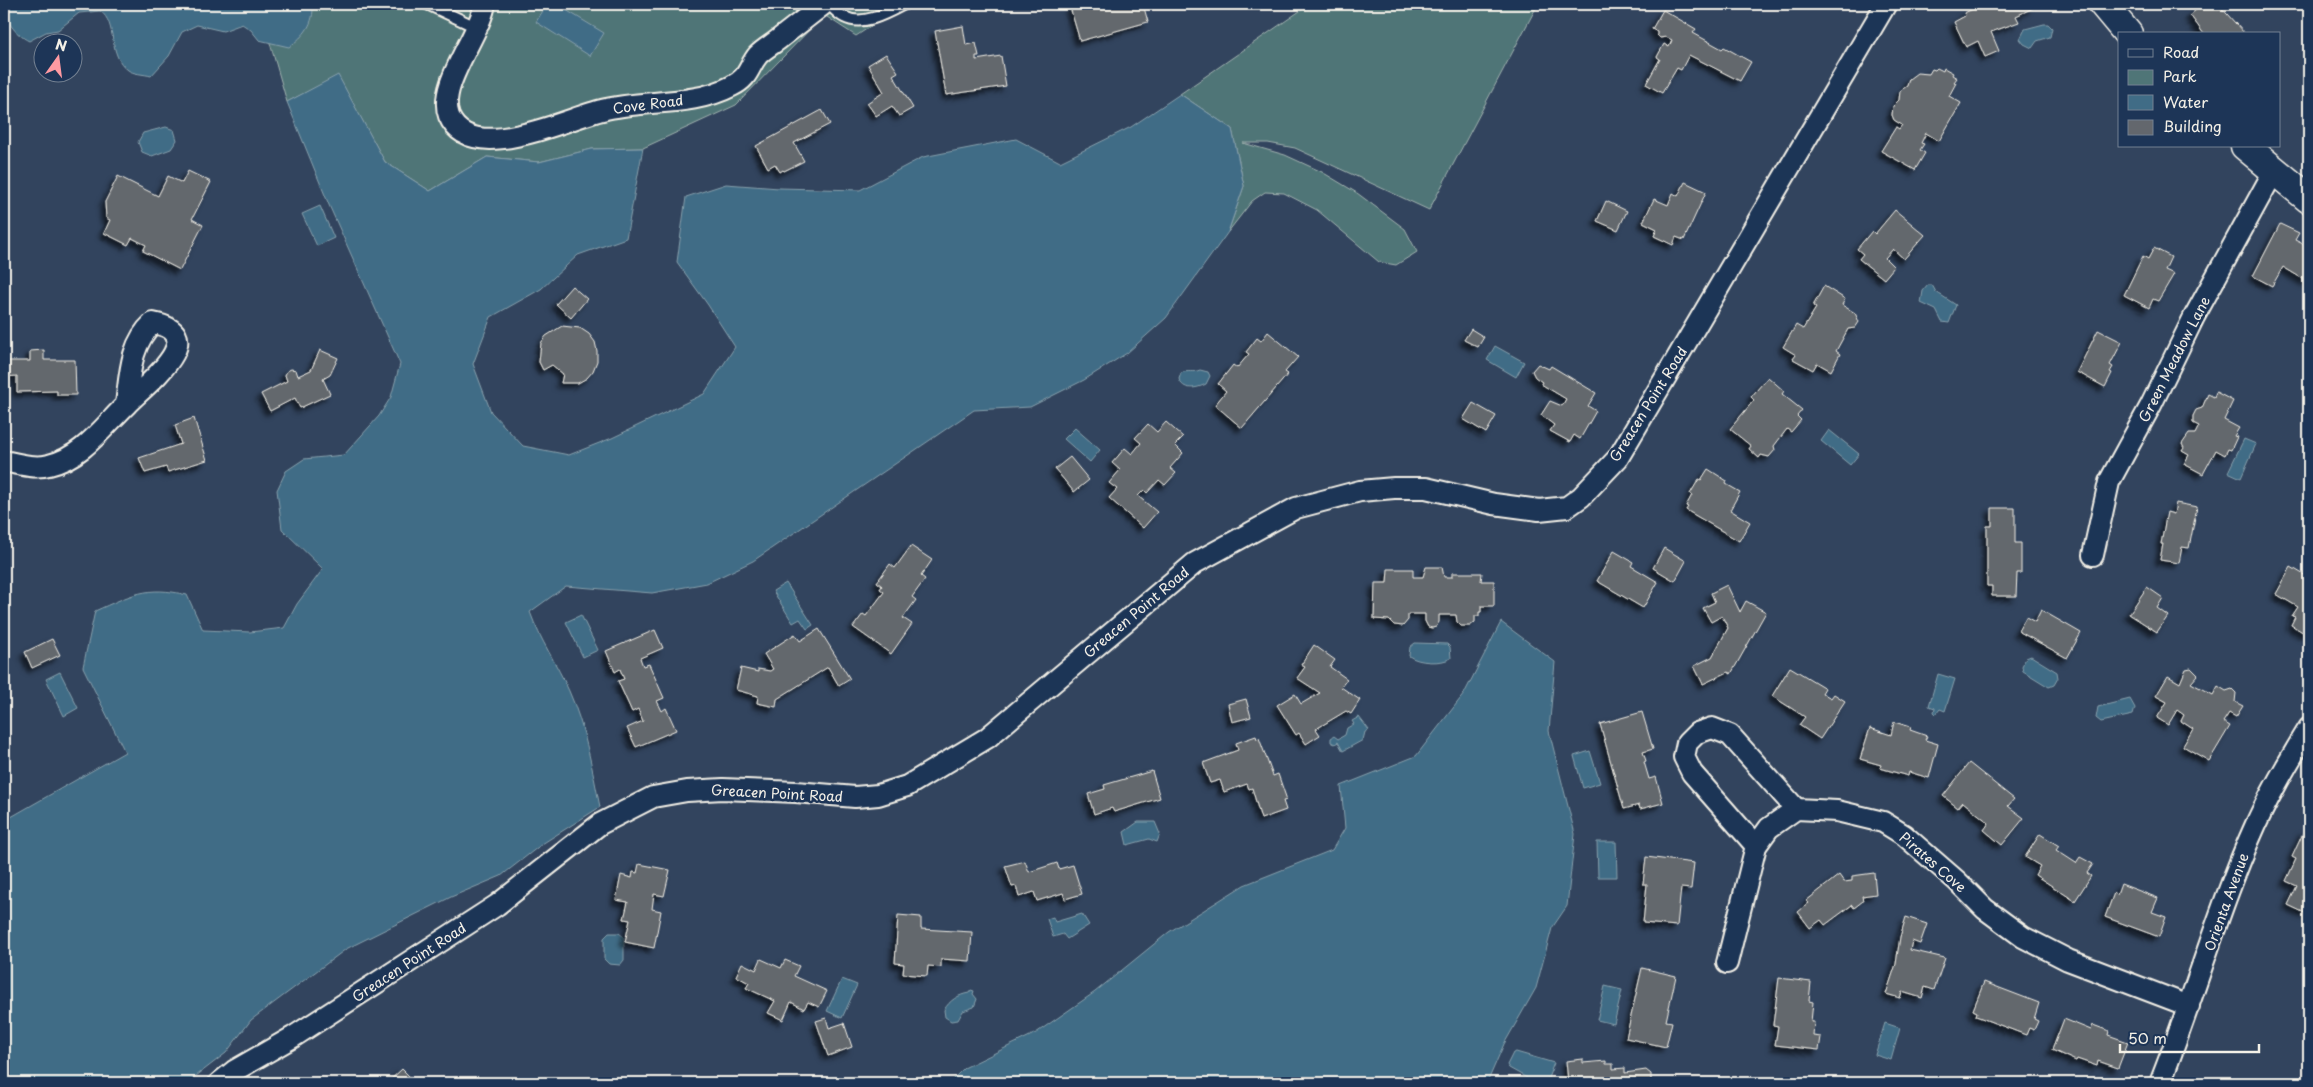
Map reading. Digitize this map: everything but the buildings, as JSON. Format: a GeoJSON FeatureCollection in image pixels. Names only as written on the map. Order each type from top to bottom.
{"type":"FeatureCollection","features":[{"type":"Feature","properties":{"kind":"street"},"geometry":{"type":"LineString","coordinates":[[478,28],[485,4]]}},
{"type":"Feature","properties":{"kind":"street","name":"Cove Road"},"geometry":{"type":"LineString","coordinates":[[478,28],[449,88],[446,101],[449,117],[459,130],[477,138],[512,138],[604,109],[657,104],[714,94],[733,86],[749,73],[758,56],[824,4]]}},
{"type":"Feature","properties":{"kind":"street","name":"Greacen Point Road"},"geometry":{"type":"LineString","coordinates":[[219,1083],[234,1071],[293,1037],[497,906],[600,824],[653,797],[687,791],[723,789],[854,797],[878,795],[907,786],[987,738],[1194,563],[1296,508],[1360,491],[1394,488],[1426,488],[1494,504],[1539,510],[1566,507],[1581,497],[1618,458],[1886,4]]}},
{"type":"Feature","properties":{"kind":"street"},"geometry":{"type":"LineString","coordinates":[[2103,4],[2126,32]]}},
{"type":"Feature","properties":{"kind":"street"},"geometry":{"type":"LineString","coordinates":[[2247,148],[2309,199]]}},
{"type":"Feature","properties":{"kind":"street","name":"Green Meadow Lane"},"geometry":{"type":"LineString","coordinates":[[2093,555],[2109,482],[2151,405],[2194,317],[2274,171]]}},
{"type":"Feature","properties":{"kind":"street"},"geometry":{"type":"LineString","coordinates":[[4,461],[28,466],[48,466],[64,460],[87,446],[126,404]]}},
{"type":"Feature","properties":{"kind":"street"},"geometry":{"type":"LineString","coordinates":[[1727,962],[1756,846],[1769,828],[1796,809],[1730,735],[1712,728],[1697,733],[1687,743],[1684,756],[1692,774],[1756,846]]}},
{"type":"Feature","properties":{"kind":"street","name":"Orienta Avenue"},"geometry":{"type":"LineString","coordinates":[[2160,1083],[2189,1006],[2230,886],[2256,823],[2309,728]]}},
{"type":"Feature","properties":{"kind":"street","name":"Pirates Cove"},"geometry":{"type":"LineString","coordinates":[[1796,809],[1837,811],[1883,822],[1904,835],[1957,881],[1985,909],[2023,937],[2068,960],[2189,1006]]}},
{"type":"Feature","properties":{"kind":"lane"},"geometry":{"type":"LineString","coordinates":[[426,4],[478,28]]}},
{"type":"Feature","properties":{"kind":"lane"},"geometry":{"type":"LineString","coordinates":[[829,4],[843,17],[857,21],[881,16],[904,4]]}},
{"type":"Feature","properties":{"kind":"green space"},"geometry":{"type":"Polygon","coordinates":[[[233,4],[905,4],[856,36],[824,15],[736,105],[643,148],[592,149],[539,162],[487,157],[430,191],[385,162],[338,76],[287,102],[270,43],[233,4]]]}},
{"type":"Feature","properties":{"kind":"green space"},"geometry":{"type":"Polygon","coordinates":[[[1310,4],[1538,4],[1429,210],[1295,148],[1268,143],[1243,143],[1285,155],[1322,172],[1357,193],[1405,229],[1417,252],[1396,265],[1379,262],[1317,210],[1284,193],[1265,192],[1252,201],[1228,232],[1244,186],[1232,129],[1180,94],[1310,4]]]}},
{"type":"Feature","properties":{"kind":"water"},"geometry":{"type":"Polygon","coordinates":[[[4,4],[313,4],[310,23],[300,38],[289,47],[259,40],[251,30],[242,24],[223,31],[197,25],[182,32],[169,56],[151,76],[130,71],[122,64],[117,56],[109,23],[106,16],[100,11],[79,13],[58,30],[32,32],[32,39],[29,41],[19,35],[11,26],[4,4]]]}},
{"type":"Feature","properties":{"kind":"water"},"geometry":{"type":"Polygon","coordinates":[[[547,4],[556,4],[604,33],[590,56],[536,22],[547,4]]]}},
{"type":"Feature","properties":{"kind":"water"},"geometry":{"type":"Polygon","coordinates":[[[2048,24],[2052,28],[2050,37],[2037,41],[2032,48],[2024,44],[2020,39],[2025,29],[2048,24]]]}},
{"type":"Feature","properties":{"kind":"water"},"geometry":{"type":"Polygon","coordinates":[[[338,75],[385,162],[430,191],[487,157],[539,162],[592,149],[643,148],[626,238],[578,255],[541,289],[491,317],[473,364],[491,412],[523,446],[569,455],[612,438],[704,394],[735,347],[677,262],[686,197],[726,184],[779,188],[860,190],[923,157],[1016,139],[1060,162],[1131,127],[1180,94],[1232,129],[1244,186],[1228,232],[1166,318],[1127,353],[1084,380],[1030,407],[974,410],[753,561],[707,583],[652,593],[566,586],[530,612],[575,705],[588,748],[600,807],[542,844],[501,876],[451,897],[346,949],[251,1020],[226,1053],[187,1083],[4,1083],[4,821],[125,752],[83,667],[95,611],[140,593],[150,591],[173,592],[187,595],[203,630],[250,632],[284,628],[297,604],[323,569],[282,529],[277,490],[286,471],[304,459],[344,455],[379,416],[391,397],[400,364],[329,205],[287,102],[338,75]]]}},
{"type":"Feature","properties":{"kind":"water"},"geometry":{"type":"Polygon","coordinates":[[[166,127],[174,130],[177,140],[171,149],[152,156],[142,152],[138,142],[143,133],[166,127]]]}},
{"type":"Feature","properties":{"kind":"water"},"geometry":{"type":"Polygon","coordinates":[[[320,206],[334,238],[317,246],[302,214],[320,206]]]}},
{"type":"Feature","properties":{"kind":"water"},"geometry":{"type":"Polygon","coordinates":[[[1928,285],[1932,285],[1936,292],[1956,305],[1949,323],[1942,322],[1936,310],[1921,303],[1923,291],[1928,285]]]}},
{"type":"Feature","properties":{"kind":"water"},"geometry":{"type":"Polygon","coordinates":[[[1495,346],[1524,362],[1516,377],[1487,360],[1495,346]]]}},
{"type":"Feature","properties":{"kind":"water"},"geometry":{"type":"Polygon","coordinates":[[[1200,370],[1208,372],[1210,376],[1206,384],[1190,388],[1181,383],[1179,379],[1181,373],[1200,370]]]}},
{"type":"Feature","properties":{"kind":"water"},"geometry":{"type":"Polygon","coordinates":[[[1075,428],[1100,450],[1090,462],[1064,439],[1075,428]]]}},
{"type":"Feature","properties":{"kind":"water"},"geometry":{"type":"Polygon","coordinates":[[[1829,430],[1859,454],[1850,465],[1821,441],[1829,430]]]}},
{"type":"Feature","properties":{"kind":"water"},"geometry":{"type":"Polygon","coordinates":[[[2244,439],[2256,444],[2241,478],[2228,472],[2244,439]]]}},
{"type":"Feature","properties":{"kind":"water"},"geometry":{"type":"Polygon","coordinates":[[[786,583],[813,625],[807,629],[800,619],[793,623],[773,591],[786,583]]]}},
{"type":"Feature","properties":{"kind":"water"},"geometry":{"type":"Polygon","coordinates":[[[581,615],[598,650],[583,657],[566,622],[581,615]]]}},
{"type":"Feature","properties":{"kind":"water"},"geometry":{"type":"Polygon","coordinates":[[[1501,622],[1555,662],[1549,731],[1575,834],[1567,906],[1552,928],[1536,988],[1504,1044],[1487,1083],[949,1083],[964,1068],[1036,1033],[1095,992],[1169,932],[1244,885],[1332,850],[1345,828],[1341,786],[1416,756],[1464,694],[1501,622]]]}},
{"type":"Feature","properties":{"kind":"water"},"geometry":{"type":"Polygon","coordinates":[[[1415,643],[1447,644],[1450,647],[1451,658],[1436,662],[1413,658],[1409,656],[1410,647],[1415,643]]]}},
{"type":"Feature","properties":{"kind":"water"},"geometry":{"type":"Polygon","coordinates":[[[2031,656],[2057,672],[2058,678],[2054,685],[2049,687],[2023,671],[2022,666],[2026,658],[2031,656]]]}},
{"type":"Feature","properties":{"kind":"water"},"geometry":{"type":"Polygon","coordinates":[[[60,672],[78,708],[64,716],[46,679],[60,672]]]}},
{"type":"Feature","properties":{"kind":"water"},"geometry":{"type":"Polygon","coordinates":[[[1938,674],[1955,679],[1945,711],[1940,709],[1936,714],[1934,712],[1935,708],[1929,706],[1938,674]]]}},
{"type":"Feature","properties":{"kind":"water"},"geometry":{"type":"Polygon","coordinates":[[[2130,699],[2135,708],[2133,715],[2101,722],[2096,718],[2098,707],[2130,699]]]}},
{"type":"Feature","properties":{"kind":"water"},"geometry":{"type":"Polygon","coordinates":[[[1359,717],[1369,730],[1365,732],[1363,740],[1343,751],[1338,742],[1335,744],[1331,742],[1331,738],[1334,736],[1338,739],[1345,735],[1347,728],[1354,724],[1352,721],[1359,717]]]}},
{"type":"Feature","properties":{"kind":"water"},"geometry":{"type":"Polygon","coordinates":[[[1590,751],[1600,783],[1583,788],[1574,756],[1590,751]]]}},
{"type":"Feature","properties":{"kind":"water"},"geometry":{"type":"Polygon","coordinates":[[[1138,822],[1155,822],[1160,834],[1157,842],[1149,839],[1127,845],[1124,832],[1138,822]]]}},
{"type":"Feature","properties":{"kind":"water"},"geometry":{"type":"Polygon","coordinates":[[[1597,842],[1616,842],[1617,877],[1598,877],[1597,842]]]}},
{"type":"Feature","properties":{"kind":"water"},"geometry":{"type":"Polygon","coordinates":[[[1082,914],[1089,925],[1067,939],[1063,934],[1053,937],[1047,919],[1053,917],[1055,922],[1082,914]]]}},
{"type":"Feature","properties":{"kind":"water"},"geometry":{"type":"Polygon","coordinates":[[[609,933],[619,933],[624,937],[624,960],[620,965],[609,964],[604,959],[604,938],[609,933]]]}},
{"type":"Feature","properties":{"kind":"water"},"geometry":{"type":"Polygon","coordinates":[[[842,979],[857,985],[842,1018],[827,1011],[842,979]]]}},
{"type":"Feature","properties":{"kind":"water"},"geometry":{"type":"Polygon","coordinates":[[[1605,986],[1622,990],[1614,1024],[1597,1020],[1605,986]]]}},
{"type":"Feature","properties":{"kind":"water"},"geometry":{"type":"Polygon","coordinates":[[[971,990],[974,991],[973,994],[977,999],[974,1007],[963,1011],[958,1020],[951,1021],[945,1017],[944,1010],[949,1003],[961,995],[969,993],[971,990]]]}},
{"type":"Feature","properties":{"kind":"water"},"geometry":{"type":"Polygon","coordinates":[[[1885,1023],[1900,1028],[1891,1060],[1875,1055],[1885,1023]]]}},
{"type":"Feature","properties":{"kind":"water"},"geometry":{"type":"Polygon","coordinates":[[[1516,1052],[1554,1063],[1546,1083],[1536,1083],[1509,1068],[1507,1065],[1513,1053],[1516,1052]]]}}]}
